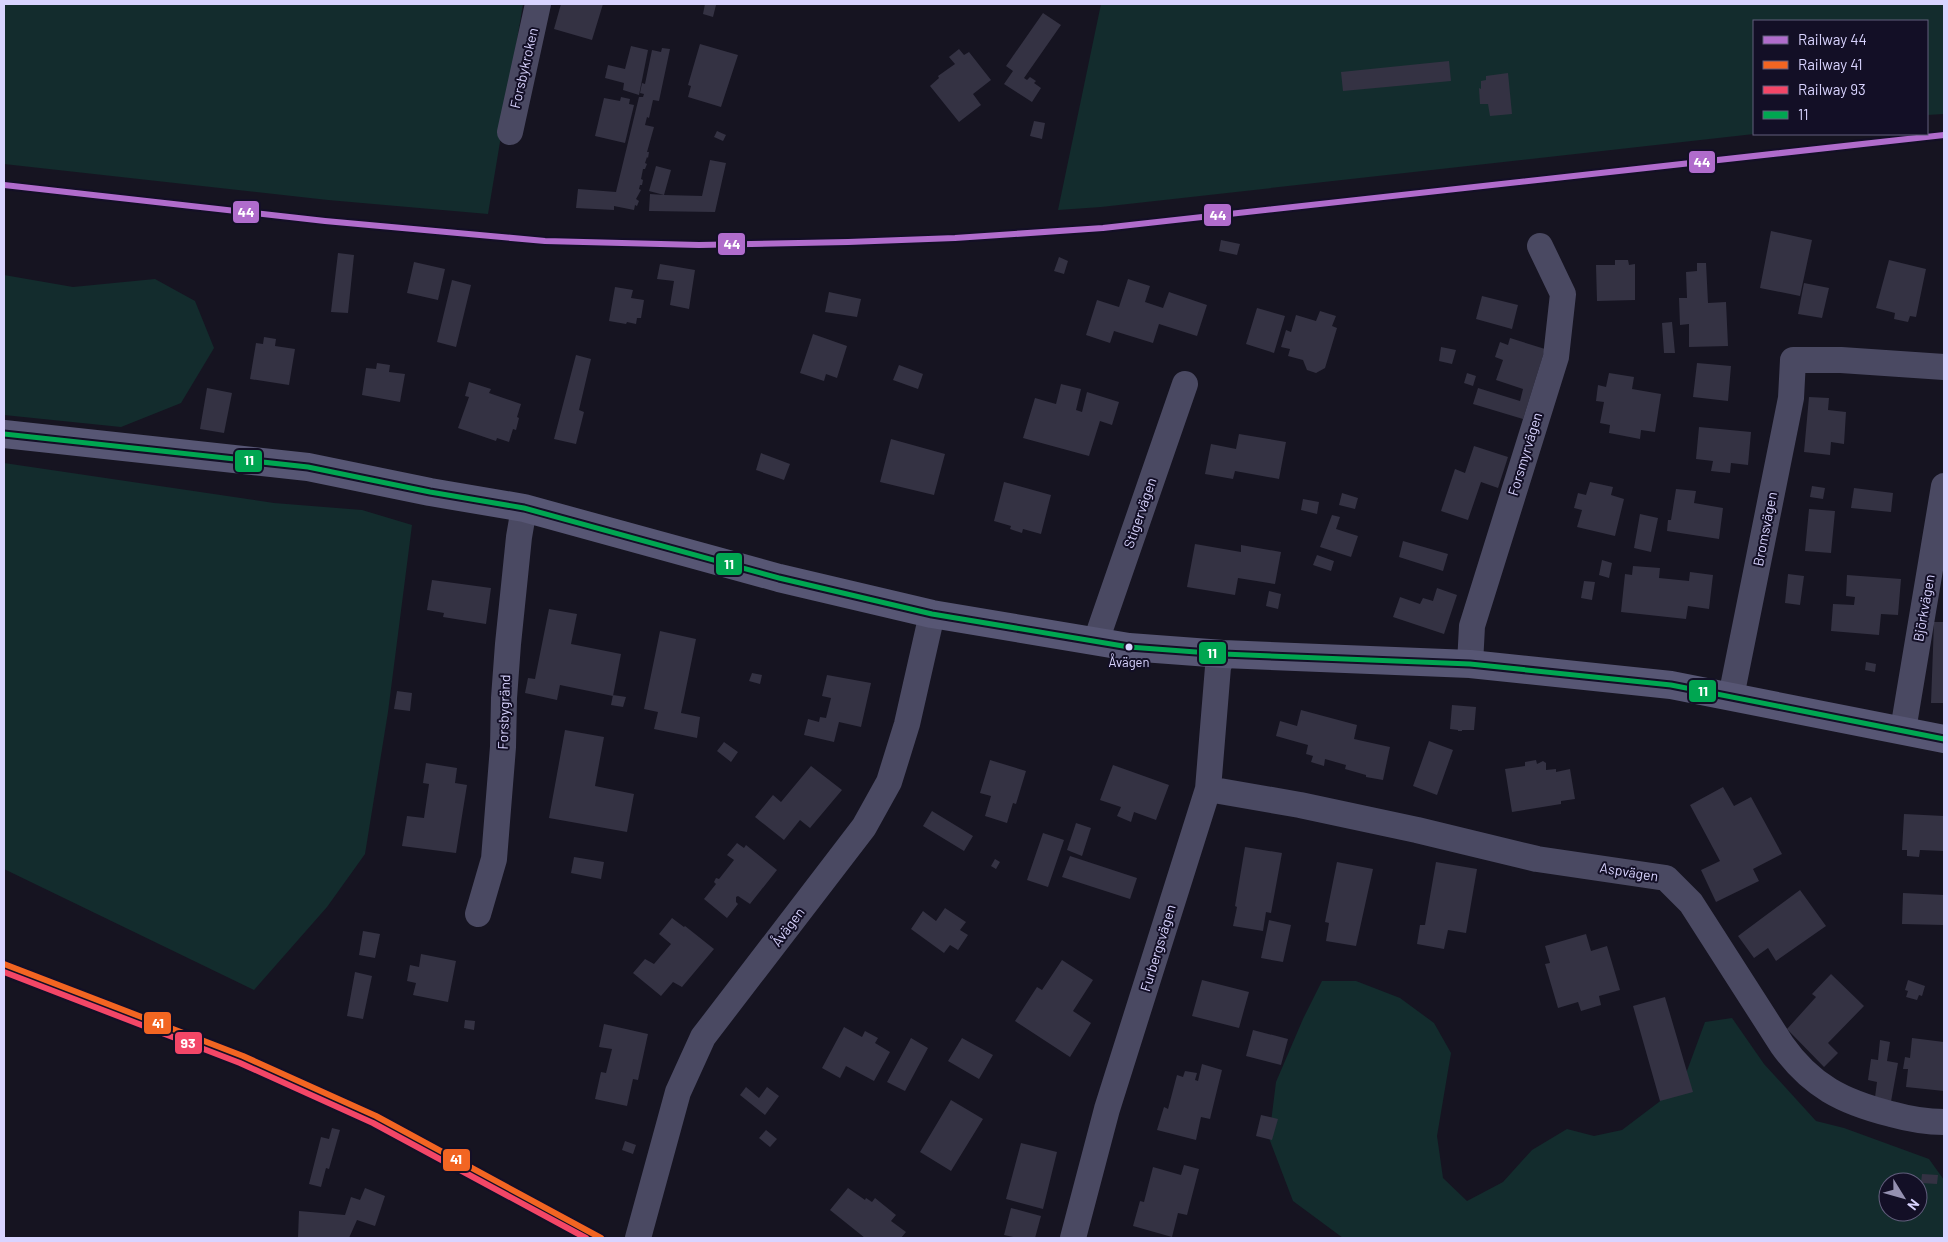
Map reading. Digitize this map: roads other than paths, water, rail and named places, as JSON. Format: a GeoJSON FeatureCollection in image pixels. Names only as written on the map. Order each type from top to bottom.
{"type":"FeatureCollection","features":[{"type":"Feature","properties":{"kind":"street","name":"Forsbykroken"},"geometry":{"type":"LineString","coordinates":[[510,132],[538,4]]}},
{"type":"Feature","properties":{"kind":"street","name":"Forsmyrvägen"},"geometry":{"type":"LineString","coordinates":[[1470,664],[1472,626],[1556,357],[1563,294],[1540,246]]}},
{"type":"Feature","properties":{"kind":"street","name":"Bromsvägen"},"geometry":{"type":"LineString","coordinates":[[1731,697],[1791,398],[1793,360],[1841,360],[1944,367]]}},
{"type":"Feature","properties":{"kind":"street","name":"Stigervägen"},"geometry":{"type":"LineString","coordinates":[[1096,641],[1185,384]]}},
{"type":"Feature","properties":{"kind":"street"},"geometry":{"type":"LineString","coordinates":[[4,434],[308,467],[430,492],[524,508],[779,578],[932,614],[1129,647],[1223,654],[1470,664],[1671,685],[1944,739]]}},
{"type":"Feature","properties":{"kind":"street","name":"Björkvägen"},"geometry":{"type":"LineString","coordinates":[[1903,730],[1944,486]]}},
{"type":"Feature","properties":{"kind":"street","name":"Forsbygränd"},"geometry":{"type":"LineString","coordinates":[[478,914],[494,860],[503,747],[508,644],[519,537],[524,508]]}},
{"type":"Feature","properties":{"kind":"street","name":"Åvägen"},"geometry":{"type":"LineString","coordinates":[[638,1238],[678,1092],[703,1037],[864,827],[889,782],[906,724],[932,614]]}},
{"type":"Feature","properties":{"kind":"street","name":"Furbergsvägen"},"geometry":{"type":"LineString","coordinates":[[1073,1238],[1108,1109],[1208,789],[1218,667],[1223,654]]}},
{"type":"Feature","properties":{"kind":"street","name":"Aspvägen"},"geometry":{"type":"LineString","coordinates":[[1208,789],[1398,826],[1537,859],[1666,878],[1691,903],[1782,1045],[1794,1062],[1810,1078],[1835,1095],[1855,1104],[1922,1122],[1944,1122]]}},
{"type":"Feature","properties":{"kind":"rail line","name":"44"},"geometry":{"type":"LineString","coordinates":[[4,185],[325,221],[545,241],[699,245],[848,242],[955,238],[1103,228],[1944,135]]}},
{"type":"Feature","properties":{"kind":"rail line","name":"41"},"geometry":{"type":"LineString","coordinates":[[4,964],[243,1056],[376,1116],[601,1238]]}},
{"type":"Feature","properties":{"kind":"rail line","name":"93"},"geometry":{"type":"LineString","coordinates":[[4,972],[240,1063],[373,1123],[586,1238]]}},
{"type":"Feature","properties":{"kind":"place","name":"Åvägen"},"geometry":{"type":"Point","coordinates":[1129,647]}}]}
